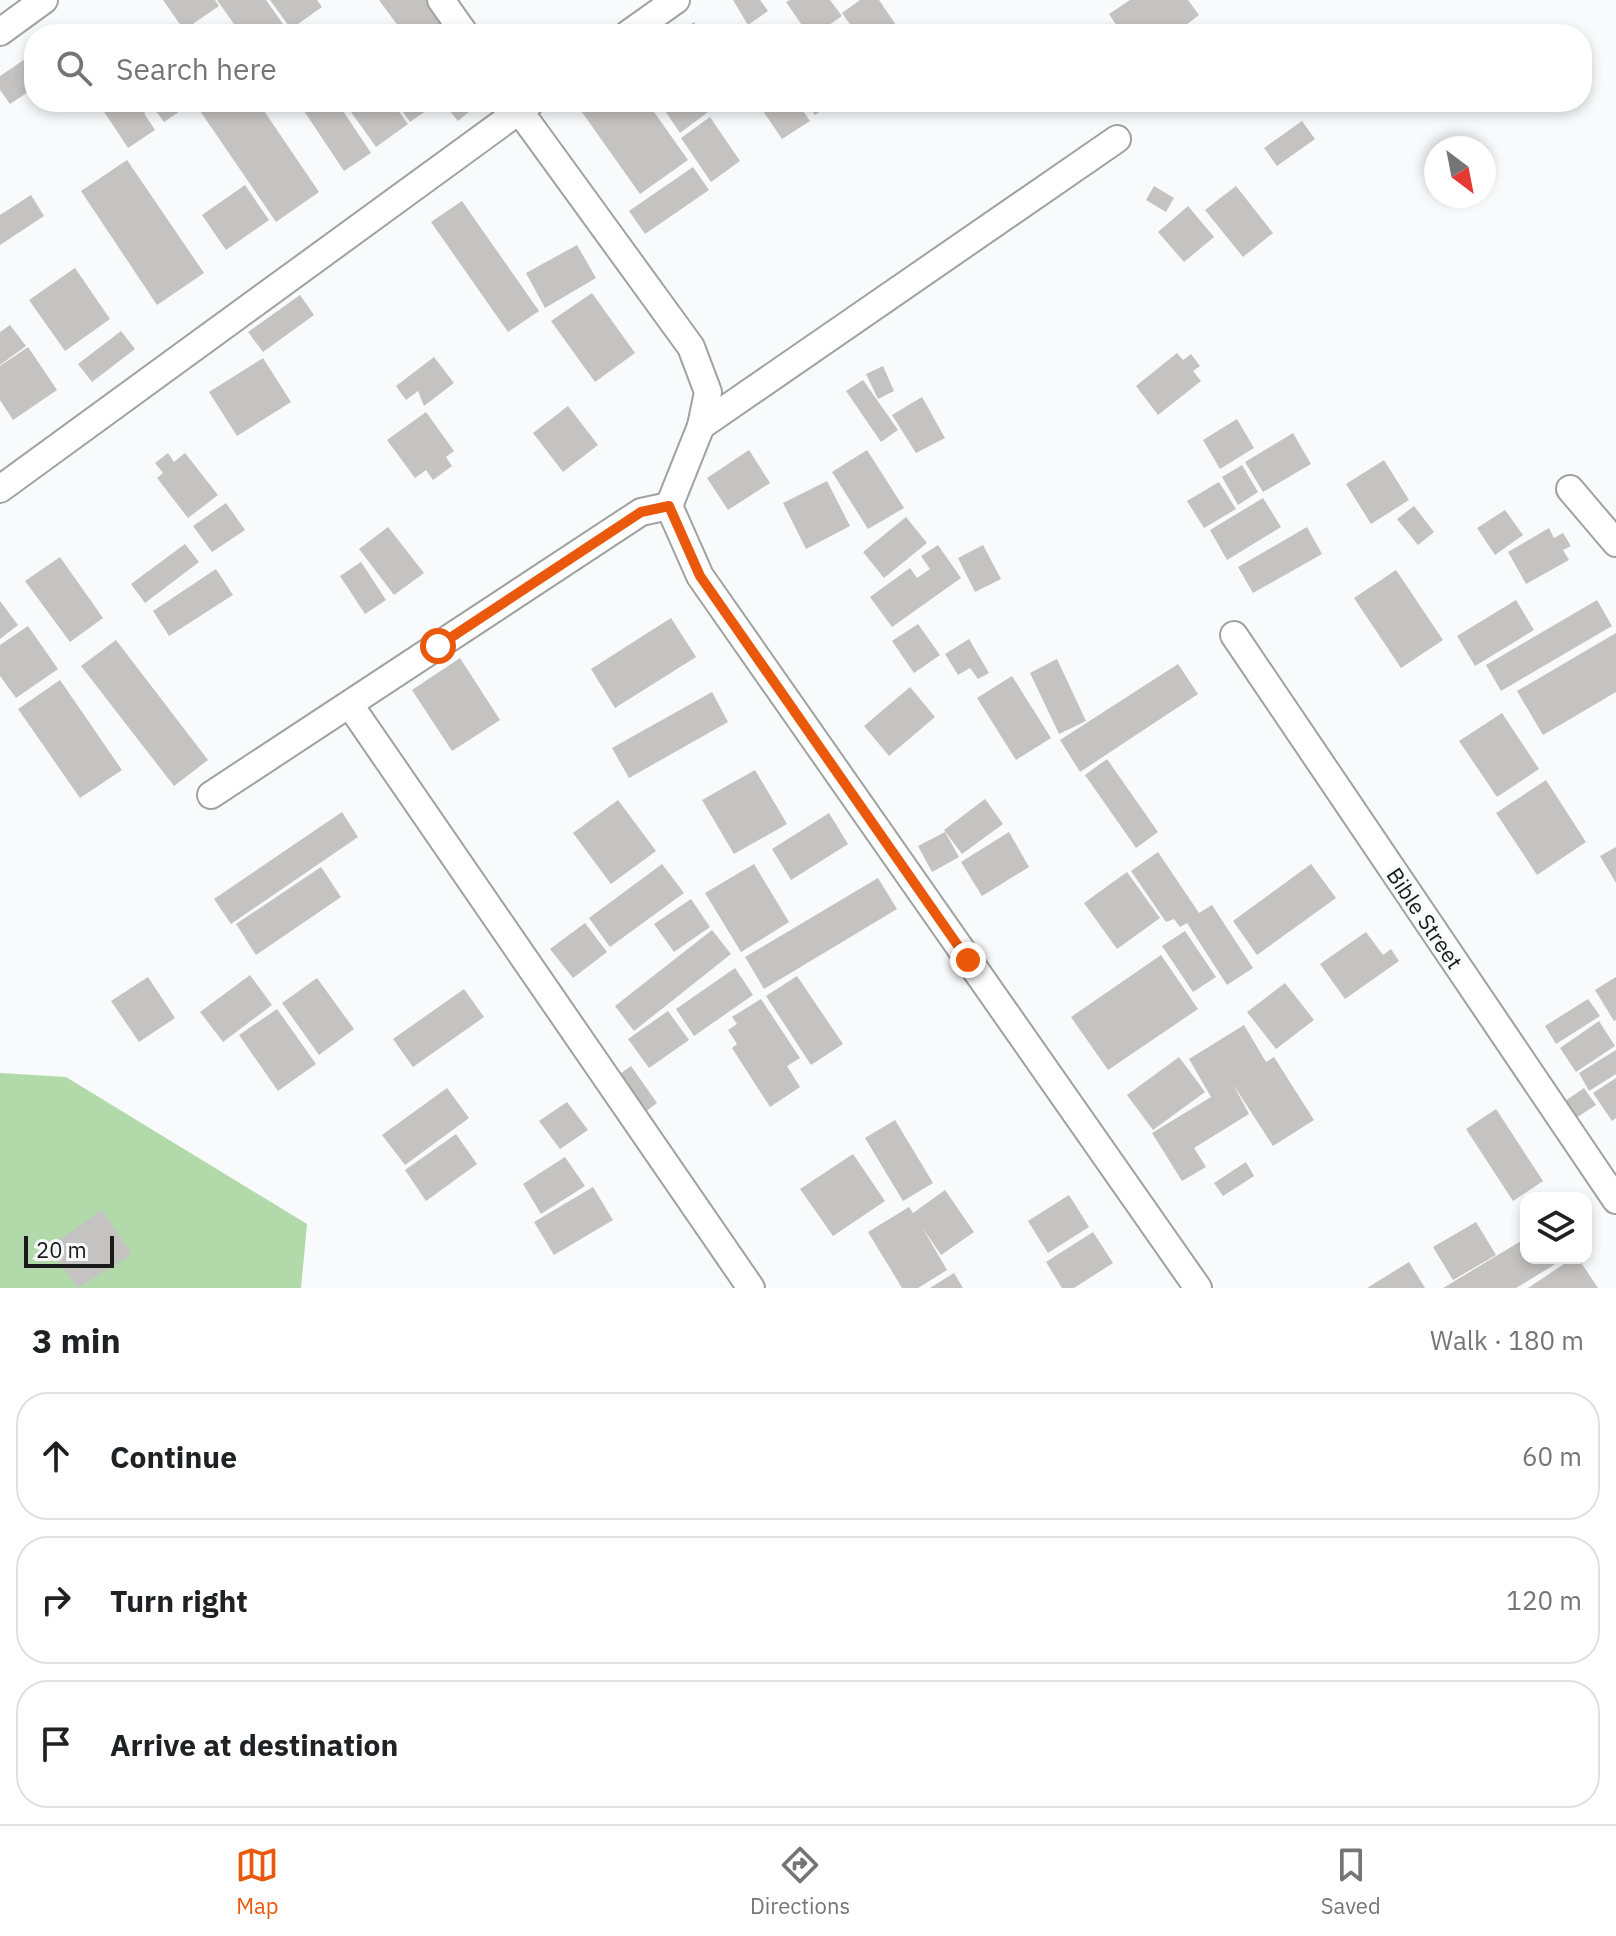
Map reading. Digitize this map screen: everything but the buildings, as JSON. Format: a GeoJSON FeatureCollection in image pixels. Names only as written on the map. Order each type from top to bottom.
{"type":"FeatureCollection","features":[{"type":"Feature","properties":{"kind":"street"},"geometry":{"type":"LineString","coordinates":[[0,32],[44,0]]}},
{"type":"Feature","properties":{"kind":"street"},"geometry":{"type":"LineString","coordinates":[[441,0],[458,24]]}},
{"type":"Feature","properties":{"kind":"street"},"geometry":{"type":"LineString","coordinates":[[642,24],[676,0]]}},
{"type":"Feature","properties":{"kind":"street"},"geometry":{"type":"LineString","coordinates":[[0,489],[512,112]]}},
{"type":"Feature","properties":{"kind":"street"},"geometry":{"type":"LineString","coordinates":[[526,112],[691,347],[708,392],[701,426],[669,506],[700,576],[1198,1288]]}},
{"type":"Feature","properties":{"kind":"street"},"geometry":{"type":"LineString","coordinates":[[701,426],[1117,139]]}},
{"type":"Feature","properties":{"kind":"street"},"geometry":{"type":"LineString","coordinates":[[1570,489],[1616,543]]}},
{"type":"Feature","properties":{"kind":"street"},"geometry":{"type":"LineString","coordinates":[[211,795],[641,512],[669,506]]}},
{"type":"Feature","properties":{"kind":"street","name":"Bible Street"},"geometry":{"type":"LineString","coordinates":[[1234,635],[1616,1200]]}},
{"type":"Feature","properties":{"kind":"street"},"geometry":{"type":"LineString","coordinates":[[350,705],[751,1288]]}},
{"type":"Feature","properties":{"kind":"green space"},"geometry":{"type":"Polygon","coordinates":[[[0,1073],[66,1077],[307,1224],[301,1288],[0,1288],[0,1073]]]}},
{"type":"Feature","properties":{"kind":"route"},"geometry":{"type":"LineString","coordinates":[[438,646],[641,512],[669,506],[700,576],[968,960]]}}]}
